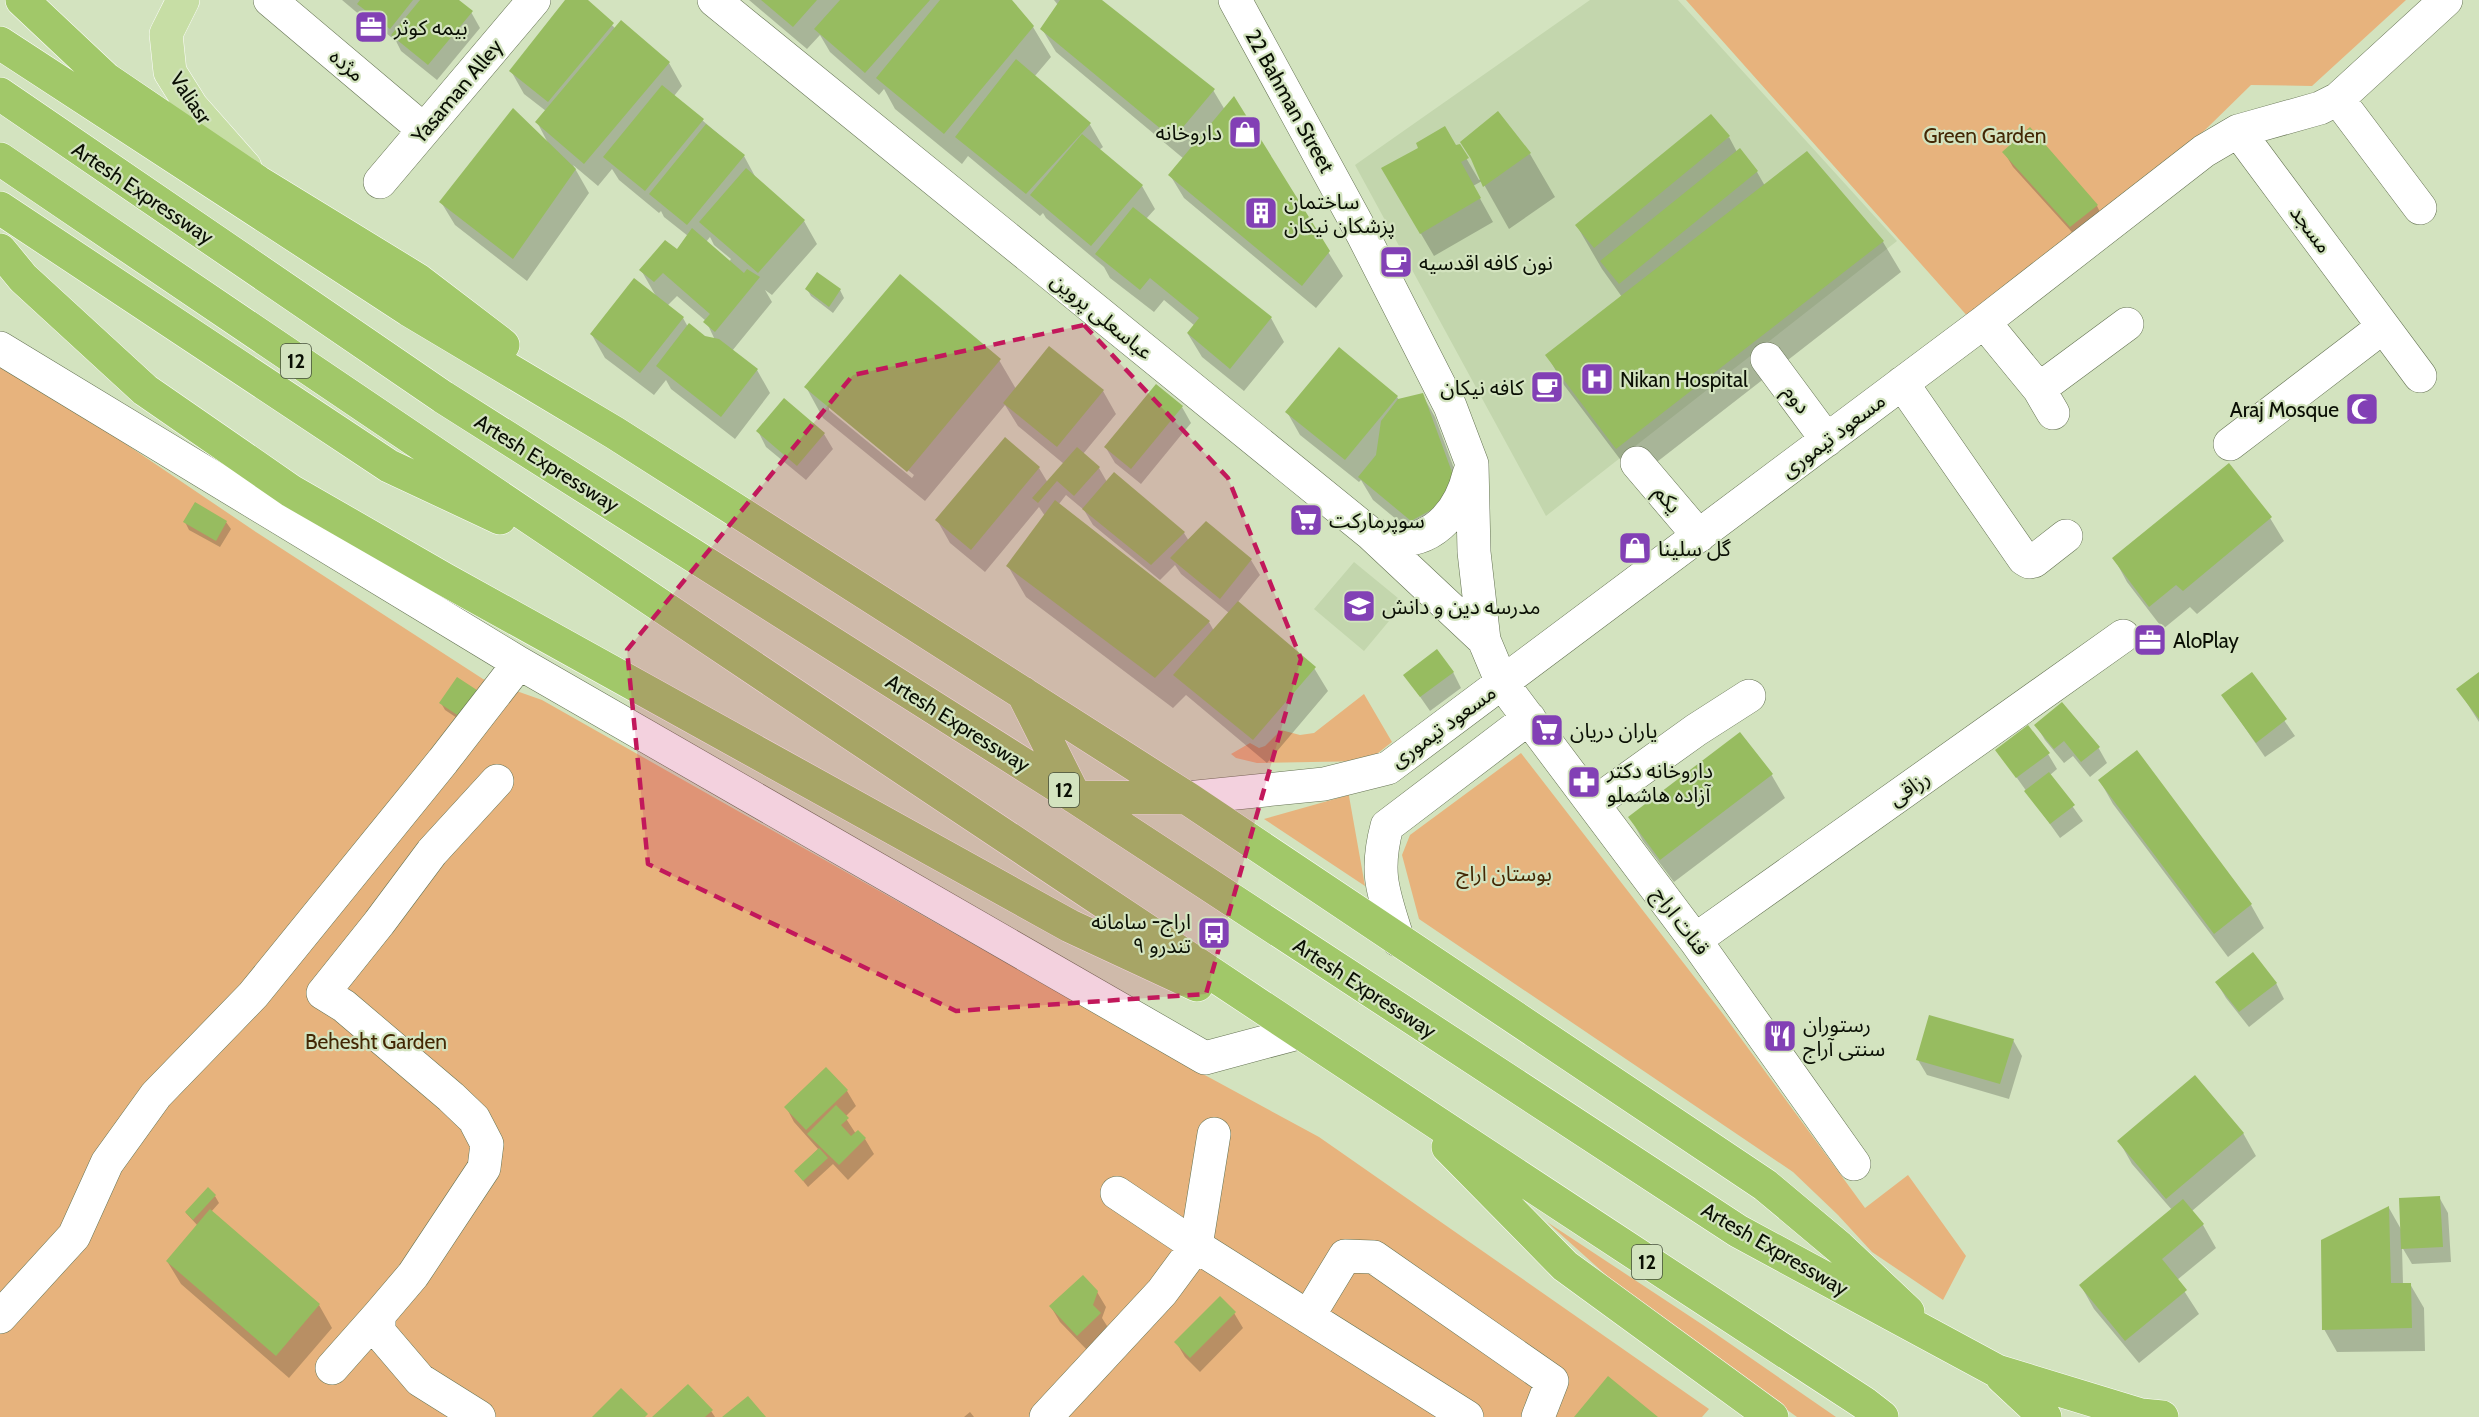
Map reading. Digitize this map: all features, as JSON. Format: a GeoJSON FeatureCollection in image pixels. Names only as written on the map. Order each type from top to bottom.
{"type":"FeatureCollection","features":[{"type":"Feature","properties":{"kind":"highway"},"geometry":{"type":"LineString","coordinates":[[22,0],[106,80],[258,182],[418,280],[615,433]]}},
{"type":"Feature","properties":{"kind":"highway"},"geometry":{"type":"LineString","coordinates":[[0,43],[409,309],[615,433],[1187,798],[1765,1185],[1839,1247],[1945,1345]]}},
{"type":"Feature","properties":{"kind":"highway","name":"Artesh Expressway"},"geometry":{"type":"LineString","coordinates":[[0,94],[443,397],[1075,798],[1738,1232],[1997,1371],[2141,1415],[2162,1417]]}},
{"type":"Feature","properties":{"kind":"highway","name":"12"},"geometry":{"type":"LineString","coordinates":[[0,159],[593,562],[1298,1033],[1864,1403],[1882,1417]]}},
{"type":"Feature","properties":{"kind":"highway"},"geometry":{"type":"LineString","coordinates":[[0,208],[389,466],[593,562]]}},
{"type":"Feature","properties":{"kind":"highway"},"geometry":{"type":"LineString","coordinates":[[0,250],[23,278],[145,390],[291,490],[444,579],[1070,926],[1298,1033]]}},
{"type":"Feature","properties":{"kind":"highway"},"geometry":{"type":"LineString","coordinates":[[1022,692],[1075,798],[1187,798]]}},
{"type":"Feature","properties":{"kind":"highway"},"geometry":{"type":"LineString","coordinates":[[1412,1108],[1490,1192],[1565,1266],[1772,1417]]}},
{"type":"Feature","properties":{"kind":"highway"},"geometry":{"type":"LineString","coordinates":[[1997,1371],[2045,1417]]}},
{"type":"Feature","properties":{"kind":"main road","name":"Valiasr"},"geometry":{"type":"LineString","coordinates":[[183,0],[166,34],[170,72],[192,107],[258,182]]}},
{"type":"Feature","properties":{"kind":"street","name":"مژده"},"geometry":{"type":"LineString","coordinates":[[270,0],[424,130]]}},
{"type":"Feature","properties":{"kind":"street","name":"Yasaman Alley"},"geometry":{"type":"LineString","coordinates":[[380,182],[534,0]]}},
{"type":"Feature","properties":{"kind":"street","name":"عباسعلی پروین"},"geometry":{"type":"LineString","coordinates":[[714,0],[1371,534],[1484,640]]}},
{"type":"Feature","properties":{"kind":"street","name":"22 Bahman Street"},"geometry":{"type":"LineString","coordinates":[[1235,0],[1372,253],[1450,406],[1472,464],[1474,552],[1484,640]]}},
{"type":"Feature","properties":{"kind":"street","name":"مسعود تیموری"},"geometry":{"type":"LineString","coordinates":[[1187,798],[1324,784],[1388,768],[1984,322],[2204,150],[2238,130],[2320,108],[2338,99],[2446,0]]}},
{"type":"Feature","properties":{"kind":"street"},"geometry":{"type":"LineString","coordinates":[[2338,99],[2420,208]]}},
{"type":"Feature","properties":{"kind":"street","name":"مسجد"},"geometry":{"type":"LineString","coordinates":[[2238,130],[2420,376]]}},
{"type":"Feature","properties":{"kind":"street"},"geometry":{"type":"LineString","coordinates":[[1984,322],[2046,401],[2127,324]]}},
{"type":"Feature","properties":{"kind":"street"},"geometry":{"type":"LineString","coordinates":[[2230,444],[2383,327]]}},
{"type":"Feature","properties":{"kind":"street"},"geometry":{"type":"LineString","coordinates":[[0,348],[519,663],[1205,1058],[1298,1033]]}},
{"type":"Feature","properties":{"kind":"street","name":"دوم"},"geometry":{"type":"LineString","coordinates":[[1767,359],[1827,440]]}},
{"type":"Feature","properties":{"kind":"street"},"geometry":{"type":"LineString","coordinates":[[1902,383],[2024,559],[2029,562],[2034,561],[2066,536]]}},
{"type":"Feature","properties":{"kind":"street","name":"یکم"},"geometry":{"type":"LineString","coordinates":[[1637,463],[1699,536]]}},
{"type":"Feature","properties":{"kind":"street"},"geometry":{"type":"LineString","coordinates":[[1371,534],[1398,540],[1421,536],[1440,526],[1456,508],[1466,487],[1472,464]]}},
{"type":"Feature","properties":{"kind":"street","name":"رزاقی"},"geometry":{"type":"LineString","coordinates":[[1695,940],[2123,636]]}},
{"type":"Feature","properties":{"kind":"street","name":"قنات اراج"},"geometry":{"type":"LineString","coordinates":[[1484,640],[1502,683],[1695,940],[1854,1164]]}},
{"type":"Feature","properties":{"kind":"street"},"geometry":{"type":"LineString","coordinates":[[0,1317],[74,1236],[107,1162],[156,1095],[253,994],[443,761],[519,663]]}},
{"type":"Feature","properties":{"kind":"street"},"geometry":{"type":"LineString","coordinates":[[1593,804],[1696,730],[1749,696]]}},
{"type":"Feature","properties":{"kind":"street"},"geometry":{"type":"LineString","coordinates":[[1398,940],[1381,886],[1380,853],[1387,826],[1528,718]]}},
{"type":"Feature","properties":{"kind":"street"},"geometry":{"type":"LineString","coordinates":[[332,1368],[413,1275],[478,1178],[483,1168],[487,1144],[474,1119],[451,1097],[344,1006],[323,993],[380,923],[432,852],[497,780]]}},
{"type":"Feature","properties":{"kind":"street"},"geometry":{"type":"LineString","coordinates":[[1046,1417],[1162,1292],[1196,1246],[1214,1134]]}},
{"type":"Feature","properties":{"kind":"street"},"geometry":{"type":"LineString","coordinates":[[1117,1193],[1196,1246],[1467,1417]]}},
{"type":"Feature","properties":{"kind":"street"},"geometry":{"type":"LineString","coordinates":[[1308,1317],[1345,1256],[1374,1257],[1552,1381],[1538,1417]]}},
{"type":"Feature","properties":{"kind":"street"},"geometry":{"type":"LineString","coordinates":[[379,1315],[379,1332],[420,1380],[479,1417]]}},
{"type":"Feature","properties":{"kind":"highlighted area"},"geometry":{"type":"Polygon","coordinates":[[[1084,325],[1228,478],[1301,659],[1206,994],[956,1011],[648,864],[627,650],[853,375],[1084,325]]]}},
{"type":"Feature","properties":{"kind":"shaded area","name":"Nikan Hospital"},"geometry":{"type":"Polygon","coordinates":[[[1590,0],[1678,0],[1897,241],[1546,516],[1355,165],[1590,0]]]}},
{"type":"Feature","properties":{"kind":"shaded area","name":"مدرسه دین و دانش"},"geometry":{"type":"Polygon","coordinates":[[[1354,562],[1404,603],[1364,651],[1314,609],[1354,562]]]}},
{"type":"Feature","properties":{"kind":"green space","name":"Green Garden"},"geometry":{"type":"Polygon","coordinates":[[[1686,0],[2406,0],[2312,86],[2251,85],[2205,130],[1970,319],[1686,0]]]}},
{"type":"Feature","properties":{"kind":"green space","name":"Behesht Garden"},"geometry":{"type":"Polygon","coordinates":[[[0,359],[253,530],[483,679],[542,700],[1190,1067],[1319,1137],[1709,1409],[1702,1417],[0,1417],[0,359]]]}},
{"type":"Feature","properties":{"kind":"green space"},"geometry":{"type":"Polygon","coordinates":[[[1364,694],[1392,742],[1368,761],[1257,763],[1236,758],[1231,754],[1250,743],[1259,748],[1265,746],[1281,730],[1300,735],[1314,733],[1364,694]]]}},
{"type":"Feature","properties":{"kind":"green space","name":"بوستان اراج"},"geometry":{"type":"Polygon","coordinates":[[[1521,753],[1723,1014],[1865,1208],[1908,1175],[1966,1256],[1943,1300],[1872,1252],[1838,1215],[1793,1172],[1419,919],[1402,855],[1410,835],[1521,753]]]}},
{"type":"Feature","properties":{"kind":"green space"},"geometry":{"type":"Polygon","coordinates":[[[1349,796],[1365,886],[1264,819],[1349,796]]]}},
{"type":"Feature","properties":{"kind":"green space"},"geometry":{"type":"Polygon","coordinates":[[[1547,1222],[1703,1325],[1836,1417],[1797,1417],[1625,1292],[1547,1222]]]}},
{"type":"Feature","properties":{"kind":"building"},"geometry":{"type":"Polygon","coordinates":[[[360,0],[413,0],[390,29],[357,4],[360,0]]]}},
{"type":"Feature","properties":{"kind":"building"},"geometry":{"type":"Polygon","coordinates":[[[420,0],[459,0],[473,11],[428,65],[391,35],[420,0]]]}},
{"type":"Feature","properties":{"kind":"building"},"geometry":{"type":"Polygon","coordinates":[[[565,0],[588,0],[614,23],[548,102],[509,71],[565,0]]]}},
{"type":"Feature","properties":{"kind":"building"},"geometry":{"type":"Polygon","coordinates":[[[761,0],[817,0],[793,27],[761,0]]]}},
{"type":"Feature","properties":{"kind":"building"},"geometry":{"type":"Polygon","coordinates":[[[840,0],[930,0],[865,73],[814,29],[840,0]]]}},
{"type":"Feature","properties":{"kind":"building"},"geometry":{"type":"Polygon","coordinates":[[[940,0],[1012,0],[1034,26],[944,134],[876,78],[940,0]]]}},
{"type":"Feature","properties":{"kind":"building"},"geometry":{"type":"Polygon","coordinates":[[[1060,0],[1102,0],[1215,89],[1173,139],[1040,29],[1060,0]]]}},
{"type":"Feature","properties":{"kind":"building"},"geometry":{"type":"Polygon","coordinates":[[[621,20],[670,62],[584,164],[535,122],[621,20]]]}},
{"type":"Feature","properties":{"kind":"building"},"geometry":{"type":"Polygon","coordinates":[[[1016,59],[1091,123],[1026,194],[955,137],[1016,59]]]}},
{"type":"Feature","properties":{"kind":"building"},"geometry":{"type":"Polygon","coordinates":[[[662,85],[704,119],[645,191],[603,157],[662,85]]]}},
{"type":"Feature","properties":{"kind":"building","name":"ساختمان پزشکان نیکان"},"geometry":{"type":"Polygon","coordinates":[[[1234,96],[1330,251],[1302,286],[1168,175],[1234,96]]]}},
{"type":"Feature","properties":{"kind":"building"},"geometry":{"type":"Polygon","coordinates":[[[513,108],[576,169],[513,259],[439,202],[513,108]]]}},
{"type":"Feature","properties":{"kind":"building"},"geometry":{"type":"Polygon","coordinates":[[[1498,111],[1531,153],[1483,187],[1471,159],[1460,142],[1498,111]]]}},
{"type":"Feature","properties":{"kind":"building"},"geometry":{"type":"Polygon","coordinates":[[[1711,114],[1730,136],[1594,248],[1575,225],[1711,114]]]}},
{"type":"Feature","properties":{"kind":"building"},"geometry":{"type":"Polygon","coordinates":[[[706,124],[745,155],[687,225],[649,194],[706,124]]]}},
{"type":"Feature","properties":{"kind":"building"},"geometry":{"type":"Polygon","coordinates":[[[1445,126],[1456,145],[1460,144],[1469,158],[1461,162],[1481,198],[1420,234],[1381,168],[1418,148],[1416,143],[1445,126]]]}},
{"type":"Feature","properties":{"kind":"building"},"geometry":{"type":"Polygon","coordinates":[[[2030,127],[2098,205],[2070,227],[2002,152],[2030,127]]]}},
{"type":"Feature","properties":{"kind":"building"},"geometry":{"type":"Polygon","coordinates":[[[1082,134],[1143,185],[1091,246],[1030,195],[1082,134]]]}},
{"type":"Feature","properties":{"kind":"building"},"geometry":{"type":"Polygon","coordinates":[[[1740,148],[1758,171],[1619,284],[1600,261],[1740,148]]]}},
{"type":"Feature","properties":{"kind":"building"},"geometry":{"type":"Polygon","coordinates":[[[1807,151],[1884,241],[1616,449],[1545,355],[1807,151]]]}},
{"type":"Feature","properties":{"kind":"building"},"geometry":{"type":"Polygon","coordinates":[[[746,168],[805,220],[758,273],[699,222],[746,168]]]}},
{"type":"Feature","properties":{"kind":"building"},"geometry":{"type":"Polygon","coordinates":[[[1133,207],[1272,317],[1230,369],[1187,333],[1199,318],[1150,278],[1140,290],[1095,254],[1133,207]]]}},
{"type":"Feature","properties":{"kind":"building"},"geometry":{"type":"Polygon","coordinates":[[[692,228],[744,273],[747,269],[760,277],[715,332],[703,322],[710,314],[663,273],[654,282],[639,270],[665,240],[677,249],[692,228]]]}},
{"type":"Feature","properties":{"kind":"building"},"geometry":{"type":"Polygon","coordinates":[[[817,272],[841,289],[829,307],[805,289],[817,272]]]}},
{"type":"Feature","properties":{"kind":"building"},"geometry":{"type":"Polygon","coordinates":[[[900,274],[1001,359],[907,472],[804,387],[900,274]]]}},
{"type":"Feature","properties":{"kind":"building"},"geometry":{"type":"Polygon","coordinates":[[[634,278],[684,317],[640,373],[590,334],[634,278]]]}},
{"type":"Feature","properties":{"kind":"building"},"geometry":{"type":"Polygon","coordinates":[[[689,323],[705,336],[719,339],[758,369],[721,417],[656,366],[689,323]]]}},
{"type":"Feature","properties":{"kind":"building"},"geometry":{"type":"Polygon","coordinates":[[[1049,346],[1104,390],[1057,447],[1003,403],[1049,346]]]}},
{"type":"Feature","properties":{"kind":"building"},"geometry":{"type":"Polygon","coordinates":[[[1339,347],[1398,396],[1345,460],[1285,412],[1339,347]]]}},
{"type":"Feature","properties":{"kind":"building"},"geometry":{"type":"Polygon","coordinates":[[[1156,384],[1183,406],[1131,469],[1104,447],[1156,384]]]}},
{"type":"Feature","properties":{"kind":"building"},"geometry":{"type":"Polygon","coordinates":[[[1423,393],[1460,494],[1411,521],[1358,477],[1376,455],[1381,421],[1398,399],[1423,393]]]}},
{"type":"Feature","properties":{"kind":"building"},"geometry":{"type":"Polygon","coordinates":[[[784,398],[825,433],[797,466],[756,431],[784,398]]]}},
{"type":"Feature","properties":{"kind":"building"},"geometry":{"type":"Polygon","coordinates":[[[1005,437],[1040,467],[971,550],[935,520],[1005,437]]]}},
{"type":"Feature","properties":{"kind":"building"},"geometry":{"type":"Polygon","coordinates":[[[1077,447],[1100,467],[1074,496],[1057,481],[1038,503],[1032,498],[1077,447]]]}},
{"type":"Feature","properties":{"kind":"building"},"geometry":{"type":"Polygon","coordinates":[[[2229,463],[2272,517],[2183,591],[2176,585],[2149,607],[2112,558],[2229,463]]]}},
{"type":"Feature","properties":{"kind":"building"},"geometry":{"type":"Polygon","coordinates":[[[1114,472],[1185,532],[1151,565],[1082,509],[1114,472]]]}},
{"type":"Feature","properties":{"kind":"building"},"geometry":{"type":"Polygon","coordinates":[[[1055,500],[1210,621],[1155,678],[1006,566],[1055,500]]]}},
{"type":"Feature","properties":{"kind":"building"},"geometry":{"type":"Polygon","coordinates":[[[195,502],[227,521],[216,541],[183,522],[195,502]]]}},
{"type":"Feature","properties":{"kind":"building"},"geometry":{"type":"Polygon","coordinates":[[[1206,521],[1252,559],[1220,599],[1170,558],[1206,521]]]}},
{"type":"Feature","properties":{"kind":"building"},"geometry":{"type":"Polygon","coordinates":[[[1238,601],[1316,667],[1253,740],[1173,675],[1238,601]]]}},
{"type":"Feature","properties":{"kind":"building"},"geometry":{"type":"Polygon","coordinates":[[[1437,649],[1454,672],[1420,697],[1403,675],[1437,649]]]}},
{"type":"Feature","properties":{"kind":"building"},"geometry":{"type":"Polygon","coordinates":[[[2252,672],[2287,719],[2256,743],[2221,695],[2252,672]]]}},
{"type":"Feature","properties":{"kind":"building"},"geometry":{"type":"Polygon","coordinates":[[[2479,672],[2479,719],[2456,689],[2479,672]]]}},
{"type":"Feature","properties":{"kind":"building"},"geometry":{"type":"Polygon","coordinates":[[[457,677],[483,694],[465,720],[439,703],[457,677]]]}},
{"type":"Feature","properties":{"kind":"building"},"geometry":{"type":"Polygon","coordinates":[[[2062,702],[2100,747],[2081,762],[2064,741],[2054,749],[2034,725],[2062,702]]]}},
{"type":"Feature","properties":{"kind":"building"},"geometry":{"type":"Polygon","coordinates":[[[2028,725],[2050,753],[2016,778],[1995,750],[2028,725]]]}},
{"type":"Feature","properties":{"kind":"building"},"geometry":{"type":"Polygon","coordinates":[[[1740,732],[1773,774],[1660,860],[1628,817],[1740,732]]]}},
{"type":"Feature","properties":{"kind":"building"},"geometry":{"type":"Polygon","coordinates":[[[2137,750],[2252,904],[2214,934],[2098,780],[2137,750]]]}},
{"type":"Feature","properties":{"kind":"building"},"geometry":{"type":"Polygon","coordinates":[[[2049,772],[2075,805],[2050,824],[2024,791],[2049,772]]]}},
{"type":"Feature","properties":{"kind":"building"},"geometry":{"type":"Polygon","coordinates":[[[2253,952],[2277,983],[2239,1012],[2215,982],[2253,952]]]}},
{"type":"Feature","properties":{"kind":"building"},"geometry":{"type":"Polygon","coordinates":[[[1929,1015],[2014,1039],[2000,1084],[1916,1060],[1929,1015]]]}},
{"type":"Feature","properties":{"kind":"building"},"geometry":{"type":"Polygon","coordinates":[[[826,1067],[848,1090],[806,1130],[784,1107],[826,1067]]]}},
{"type":"Feature","properties":{"kind":"building"},"geometry":{"type":"Polygon","coordinates":[[[2195,1075],[2244,1133],[2166,1199],[2117,1141],[2195,1075]]]}},
{"type":"Feature","properties":{"kind":"building"},"geometry":{"type":"Polygon","coordinates":[[[836,1105],[849,1118],[841,1125],[851,1136],[858,1130],[866,1138],[839,1165],[807,1134],[836,1105]]]}},
{"type":"Feature","properties":{"kind":"building"},"geometry":{"type":"Polygon","coordinates":[[[819,1148],[828,1158],[803,1181],[794,1171],[819,1148]]]}},
{"type":"Feature","properties":{"kind":"building"},"geometry":{"type":"Polygon","coordinates":[[[208,1187],[216,1195],[193,1220],[185,1212],[208,1187]]]}},
{"type":"Feature","properties":{"kind":"building"},"geometry":{"type":"Polygon","coordinates":[[[2440,1196],[2443,1247],[2401,1249],[2399,1198],[2440,1196]]]}},
{"type":"Feature","properties":{"kind":"building"},"geometry":{"type":"Polygon","coordinates":[[[2183,1199],[2204,1224],[2162,1259],[2187,1290],[2125,1341],[2079,1285],[2183,1199]]]}},
{"type":"Feature","properties":{"kind":"building"},"geometry":{"type":"Polygon","coordinates":[[[2389,1206],[2391,1283],[2411,1283],[2412,1328],[2322,1330],[2321,1240],[2389,1206]]]}},
{"type":"Feature","properties":{"kind":"building"},"geometry":{"type":"Polygon","coordinates":[[[210,1209],[320,1304],[276,1356],[166,1261],[210,1209]]]}},
{"type":"Feature","properties":{"kind":"building"},"geometry":{"type":"Polygon","coordinates":[[[1083,1275],[1098,1291],[1093,1305],[1101,1313],[1077,1336],[1049,1306],[1083,1275]]]}},
{"type":"Feature","properties":{"kind":"building"},"geometry":{"type":"Polygon","coordinates":[[[1220,1296],[1236,1312],[1190,1358],[1174,1342],[1220,1296]]]}},
{"type":"Feature","properties":{"kind":"building"},"geometry":{"type":"Polygon","coordinates":[[[1608,1376],[1658,1417],[1574,1417],[1608,1376]]]}},
{"type":"Feature","properties":{"kind":"building"},"geometry":{"type":"Polygon","coordinates":[[[688,1384],[713,1410],[705,1417],[652,1417],[688,1384]]]}},
{"type":"Feature","properties":{"kind":"building"},"geometry":{"type":"Polygon","coordinates":[[[621,1388],[648,1414],[645,1417],[592,1417],[621,1388]]]}},
{"type":"Feature","properties":{"kind":"building"},"geometry":{"type":"Polygon","coordinates":[[[748,1396],[766,1417],[722,1417],[748,1396]]]}},
{"type":"Feature","properties":{"kind":"place","name":"بیمه کوثر"},"geometry":{"type":"Point","coordinates":[371,27]}},
{"type":"Feature","properties":{"kind":"place","name":"داروخانه"},"geometry":{"type":"Point","coordinates":[1245,132]}},
{"type":"Feature","properties":{"kind":"place","name":"ساختمان پزشکان نیکان"},"geometry":{"type":"Point","coordinates":[1261,213]}},
{"type":"Feature","properties":{"kind":"place","name":"نون کافه اقدسیه"},"geometry":{"type":"Point","coordinates":[1396,262]}},
{"type":"Feature","properties":{"kind":"place","name":"Nikan Hospital"},"geometry":{"type":"Point","coordinates":[1597,379]}},
{"type":"Feature","properties":{"kind":"place","name":"کافه نیکان"},"geometry":{"type":"Point","coordinates":[1547,387]}},
{"type":"Feature","properties":{"kind":"place","name":"Araj Mosque"},"geometry":{"type":"Point","coordinates":[2362,409]}},
{"type":"Feature","properties":{"kind":"place","name":"سوپرمارکت"},"geometry":{"type":"Point","coordinates":[1306,520]}},
{"type":"Feature","properties":{"kind":"place","name":"گل سلینا"},"geometry":{"type":"Point","coordinates":[1635,548]}},
{"type":"Feature","properties":{"kind":"place","name":"مدرسه دین و دانش"},"geometry":{"type":"Point","coordinates":[1359,606]}},
{"type":"Feature","properties":{"kind":"place","name":"AloPlay"},"geometry":{"type":"Point","coordinates":[2150,640]}},
{"type":"Feature","properties":{"kind":"place","name":"یاران دریان"},"geometry":{"type":"Point","coordinates":[1547,730]}},
{"type":"Feature","properties":{"kind":"place","name":"داروخانه دکتر آزاده هاشملو"},"geometry":{"type":"Point","coordinates":[1584,782]}},
{"type":"Feature","properties":{"kind":"place","name":"اراج- سامانه ۹ تندرو"},"geometry":{"type":"Point","coordinates":[1214,933]}},
{"type":"Feature","properties":{"kind":"place","name":"رستوران سنتی آراج"},"geometry":{"type":"Point","coordinates":[1780,1036]}}]}
